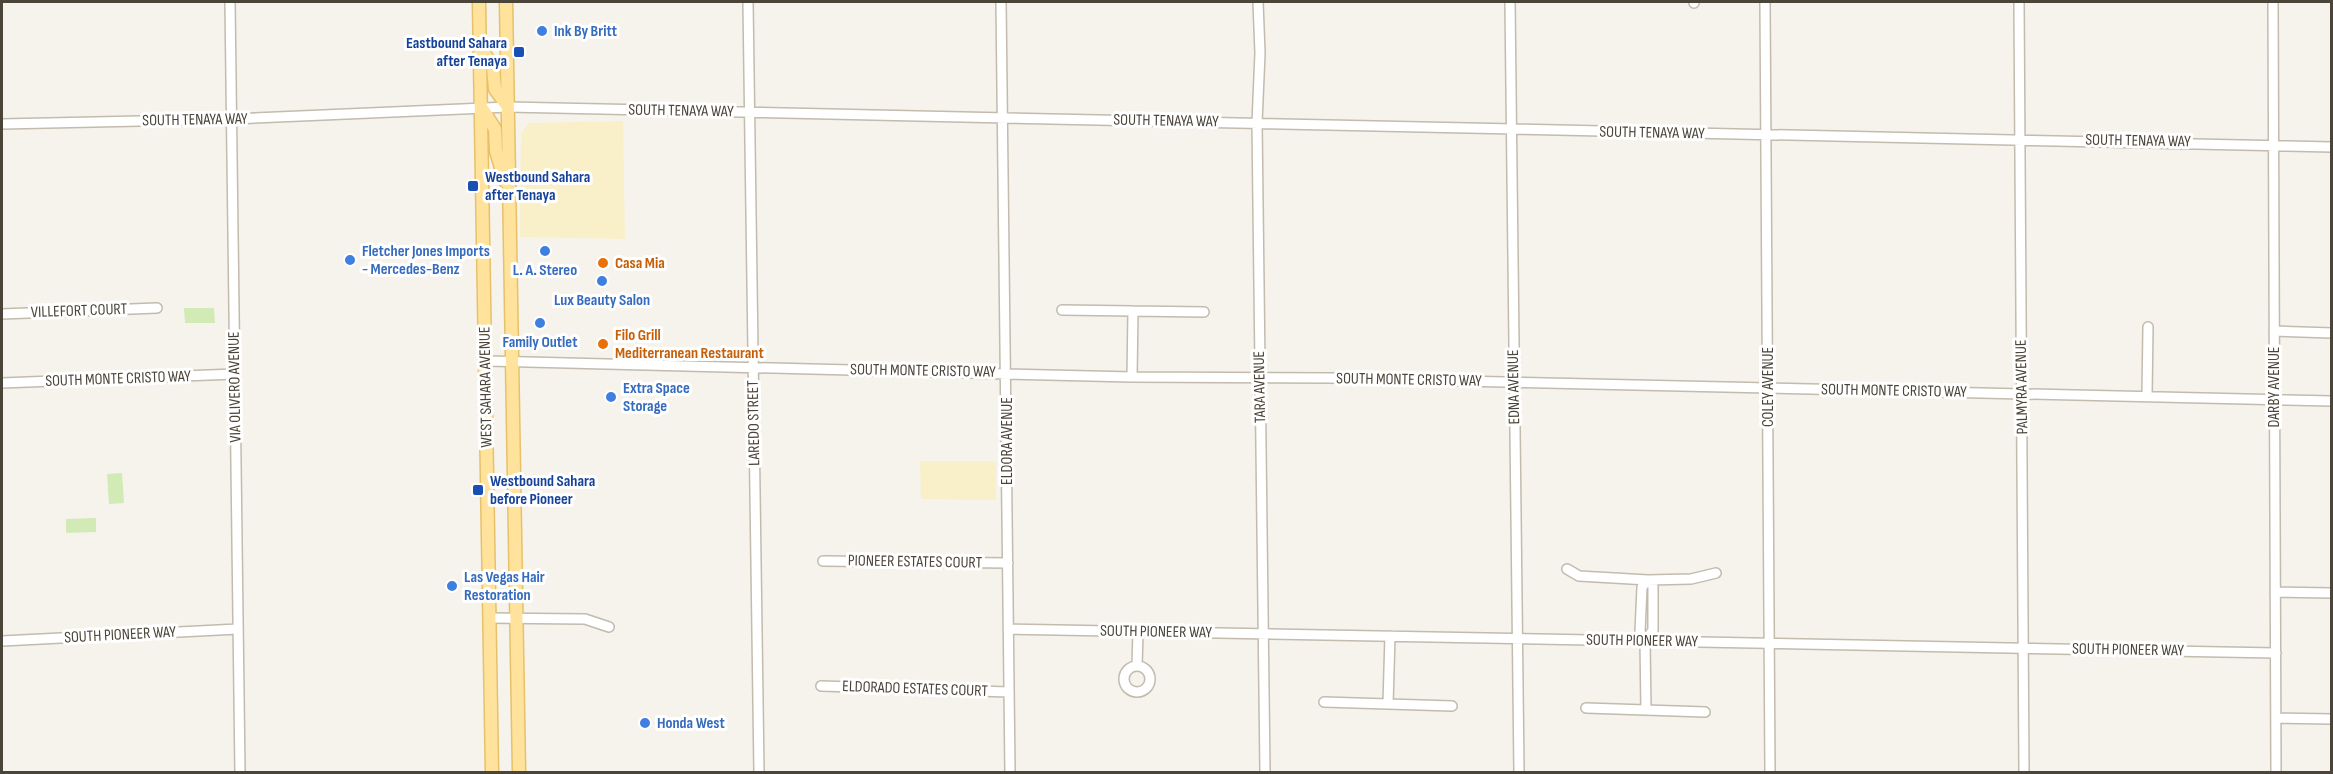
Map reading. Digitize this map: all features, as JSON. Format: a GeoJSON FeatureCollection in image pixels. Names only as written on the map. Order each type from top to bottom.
{"type":"FeatureCollection","features":[{"type":"Feature","properties":{"kind":"main road","name":"WEST SAHARA AVENUE"},"geometry":{"type":"LineString","coordinates":[[479,2],[492,772]]}},
{"type":"Feature","properties":{"kind":"main road","name":"WEST SAHARA AVENUE"},"geometry":{"type":"LineString","coordinates":[[506,2],[519,772]]}},
{"type":"Feature","properties":{"kind":"main road"},"geometry":{"type":"LineString","coordinates":[[480,47],[494,67],[495,89],[508,108]]}},
{"type":"Feature","properties":{"kind":"main road"},"geometry":{"type":"LineString","coordinates":[[482,109],[495,129],[496,151],[509,197]]}},
{"type":"Feature","properties":{"kind":"street","name":"VIA OLIVERO AVENUE"},"geometry":{"type":"LineString","coordinates":[[230,2],[240,772]]}},
{"type":"Feature","properties":{"kind":"street","name":"LAREDO STREET"},"geometry":{"type":"LineString","coordinates":[[748,2],[759,772]]}},
{"type":"Feature","properties":{"kind":"street","name":"ELDORA AVENUE"},"geometry":{"type":"LineString","coordinates":[[1001,2],[1010,772]]}},
{"type":"Feature","properties":{"kind":"street","name":"TARA AVENUE"},"geometry":{"type":"LineString","coordinates":[[1258,2],[1260,53],[1257,123],[1265,772]]}},
{"type":"Feature","properties":{"kind":"street","name":"EDNA AVENUE"},"geometry":{"type":"LineString","coordinates":[[1510,2],[1519,772]]}},
{"type":"Feature","properties":{"kind":"street","name":"COLEY AVENUE"},"geometry":{"type":"LineString","coordinates":[[1765,2],[1770,772]]}},
{"type":"Feature","properties":{"kind":"street","name":"PALMYRA AVENUE"},"geometry":{"type":"LineString","coordinates":[[2019,2],[2024,772]]}},
{"type":"Feature","properties":{"kind":"street","name":"DARBY AVENUE"},"geometry":{"type":"LineString","coordinates":[[2272,2],[2276,772]]}},
{"type":"Feature","properties":{"kind":"street","name":"SOUTH TENAYA WAY"},"geometry":{"type":"LineString","coordinates":[[2,124],[232,119],[508,108],[2331,147]]}},
{"type":"Feature","properties":{"kind":"street","name":"VILLEFORT COURT"},"geometry":{"type":"LineString","coordinates":[[2,314],[157,308]]}},
{"type":"Feature","properties":{"kind":"street"},"geometry":{"type":"LineString","coordinates":[[1062,310],[1204,312]]}},
{"type":"Feature","properties":{"kind":"street"},"geometry":{"type":"LineString","coordinates":[[1132,377],[1133,311]]}},
{"type":"Feature","properties":{"kind":"street"},"geometry":{"type":"LineString","coordinates":[[2147,396],[2148,327]]}},
{"type":"Feature","properties":{"kind":"street"},"geometry":{"type":"LineString","coordinates":[[2274,332],[2331,333]]}},
{"type":"Feature","properties":{"kind":"street","name":"SOUTH MONTE CRISTO WAY"},"geometry":{"type":"LineString","coordinates":[[486,361],[1006,372],[1132,377],[2331,401]]}},
{"type":"Feature","properties":{"kind":"street","name":"SOUTH MONTE CRISTO WAY"},"geometry":{"type":"LineString","coordinates":[[2,383],[235,374]]}},
{"type":"Feature","properties":{"kind":"street","name":"PIONEER ESTATES COURT"},"geometry":{"type":"LineString","coordinates":[[823,561],[1008,563]]}},
{"type":"Feature","properties":{"kind":"street"},"geometry":{"type":"LineString","coordinates":[[1567,569],[1579,576],[1648,580],[1690,579],[1716,573]]}},
{"type":"Feature","properties":{"kind":"street"},"geometry":{"type":"LineString","coordinates":[[1646,710],[1645,641],[1653,630],[1653,586],[1648,580]]}},
{"type":"Feature","properties":{"kind":"street"},"geometry":{"type":"LineString","coordinates":[[2276,592],[2331,593]]}},
{"type":"Feature","properties":{"kind":"street"},"geometry":{"type":"LineString","coordinates":[[489,618],[585,619],[609,627]]}},
{"type":"Feature","properties":{"kind":"street","name":"SOUTH PIONEER WAY"},"geometry":{"type":"LineString","coordinates":[[2,640],[238,629]]}},
{"type":"Feature","properties":{"kind":"street","name":"SOUTH PIONEER WAY"},"geometry":{"type":"LineString","coordinates":[[1008,629],[2276,653]]}},
{"type":"Feature","properties":{"kind":"street"},"geometry":{"type":"LineString","coordinates":[[1137,666],[1138,632]]}},
{"type":"Feature","properties":{"kind":"street"},"geometry":{"type":"LineString","coordinates":[[1388,704],[1390,636]]}},
{"type":"Feature","properties":{"kind":"street","name":"ELDORADO ESTATES COURT"},"geometry":{"type":"LineString","coordinates":[[821,687],[1009,692]]}},
{"type":"Feature","properties":{"kind":"street"},"geometry":{"type":"LineString","coordinates":[[1324,702],[1452,705]]}},
{"type":"Feature","properties":{"kind":"street"},"geometry":{"type":"LineString","coordinates":[[1586,708],[1705,712]]}},
{"type":"Feature","properties":{"kind":"street"},"geometry":{"type":"LineString","coordinates":[[2276,718],[2331,719]]}},
{"type":"Feature","properties":{"kind":"green space"},"geometry":{"type":"Polygon","coordinates":[[[184,308],[214,308],[215,323],[185,323],[184,308]]]}},
{"type":"Feature","properties":{"kind":"green space"},"geometry":{"type":"Polygon","coordinates":[[[122,473],[124,503],[109,504],[107,474],[122,473]]]}},
{"type":"Feature","properties":{"kind":"green space"},"geometry":{"type":"Polygon","coordinates":[[[96,518],[96,532],[66,533],[66,519],[96,518]]]}},
{"type":"Feature","properties":{"kind":"sand"},"geometry":{"type":"Polygon","coordinates":[[[623,121],[625,239],[520,237],[521,133],[529,123],[623,121]]]}},
{"type":"Feature","properties":{"kind":"sand"},"geometry":{"type":"Polygon","coordinates":[[[920,461],[996,461],[996,500],[921,499],[920,461]]]}},
{"type":"Feature","properties":{"kind":"place","name":"Ink By Britt"},"geometry":{"type":"Point","coordinates":[542,31]}},
{"type":"Feature","properties":{"kind":"place","name":"Eastbound Sahara after Tenaya"},"geometry":{"type":"Point","coordinates":[519,52]}},
{"type":"Feature","properties":{"kind":"place","name":"Westbound Sahara after Tenaya"},"geometry":{"type":"Point","coordinates":[473,186]}},
{"type":"Feature","properties":{"kind":"place","name":"L. A. Stereo"},"geometry":{"type":"Point","coordinates":[545,251]}},
{"type":"Feature","properties":{"kind":"place","name":"Fletcher Jones Imports - Mercedes-Benz"},"geometry":{"type":"Point","coordinates":[350,260]}},
{"type":"Feature","properties":{"kind":"place","name":"Casa Mia"},"geometry":{"type":"Point","coordinates":[603,263]}},
{"type":"Feature","properties":{"kind":"place","name":"Lux Beauty Salon"},"geometry":{"type":"Point","coordinates":[602,281]}},
{"type":"Feature","properties":{"kind":"place","name":"Family Outlet"},"geometry":{"type":"Point","coordinates":[540,323]}},
{"type":"Feature","properties":{"kind":"place","name":"Filo Grill Mediterranean Restaurant"},"geometry":{"type":"Point","coordinates":[603,344]}},
{"type":"Feature","properties":{"kind":"place","name":"Extra Space Storage"},"geometry":{"type":"Point","coordinates":[611,397]}},
{"type":"Feature","properties":{"kind":"place","name":"Westbound Sahara before Pioneer"},"geometry":{"type":"Point","coordinates":[478,490]}},
{"type":"Feature","properties":{"kind":"place","name":"Las Vegas Hair Restoration"},"geometry":{"type":"Point","coordinates":[452,586]}},
{"type":"Feature","properties":{"kind":"place","name":"Honda West"},"geometry":{"type":"Point","coordinates":[645,723]}}]}
